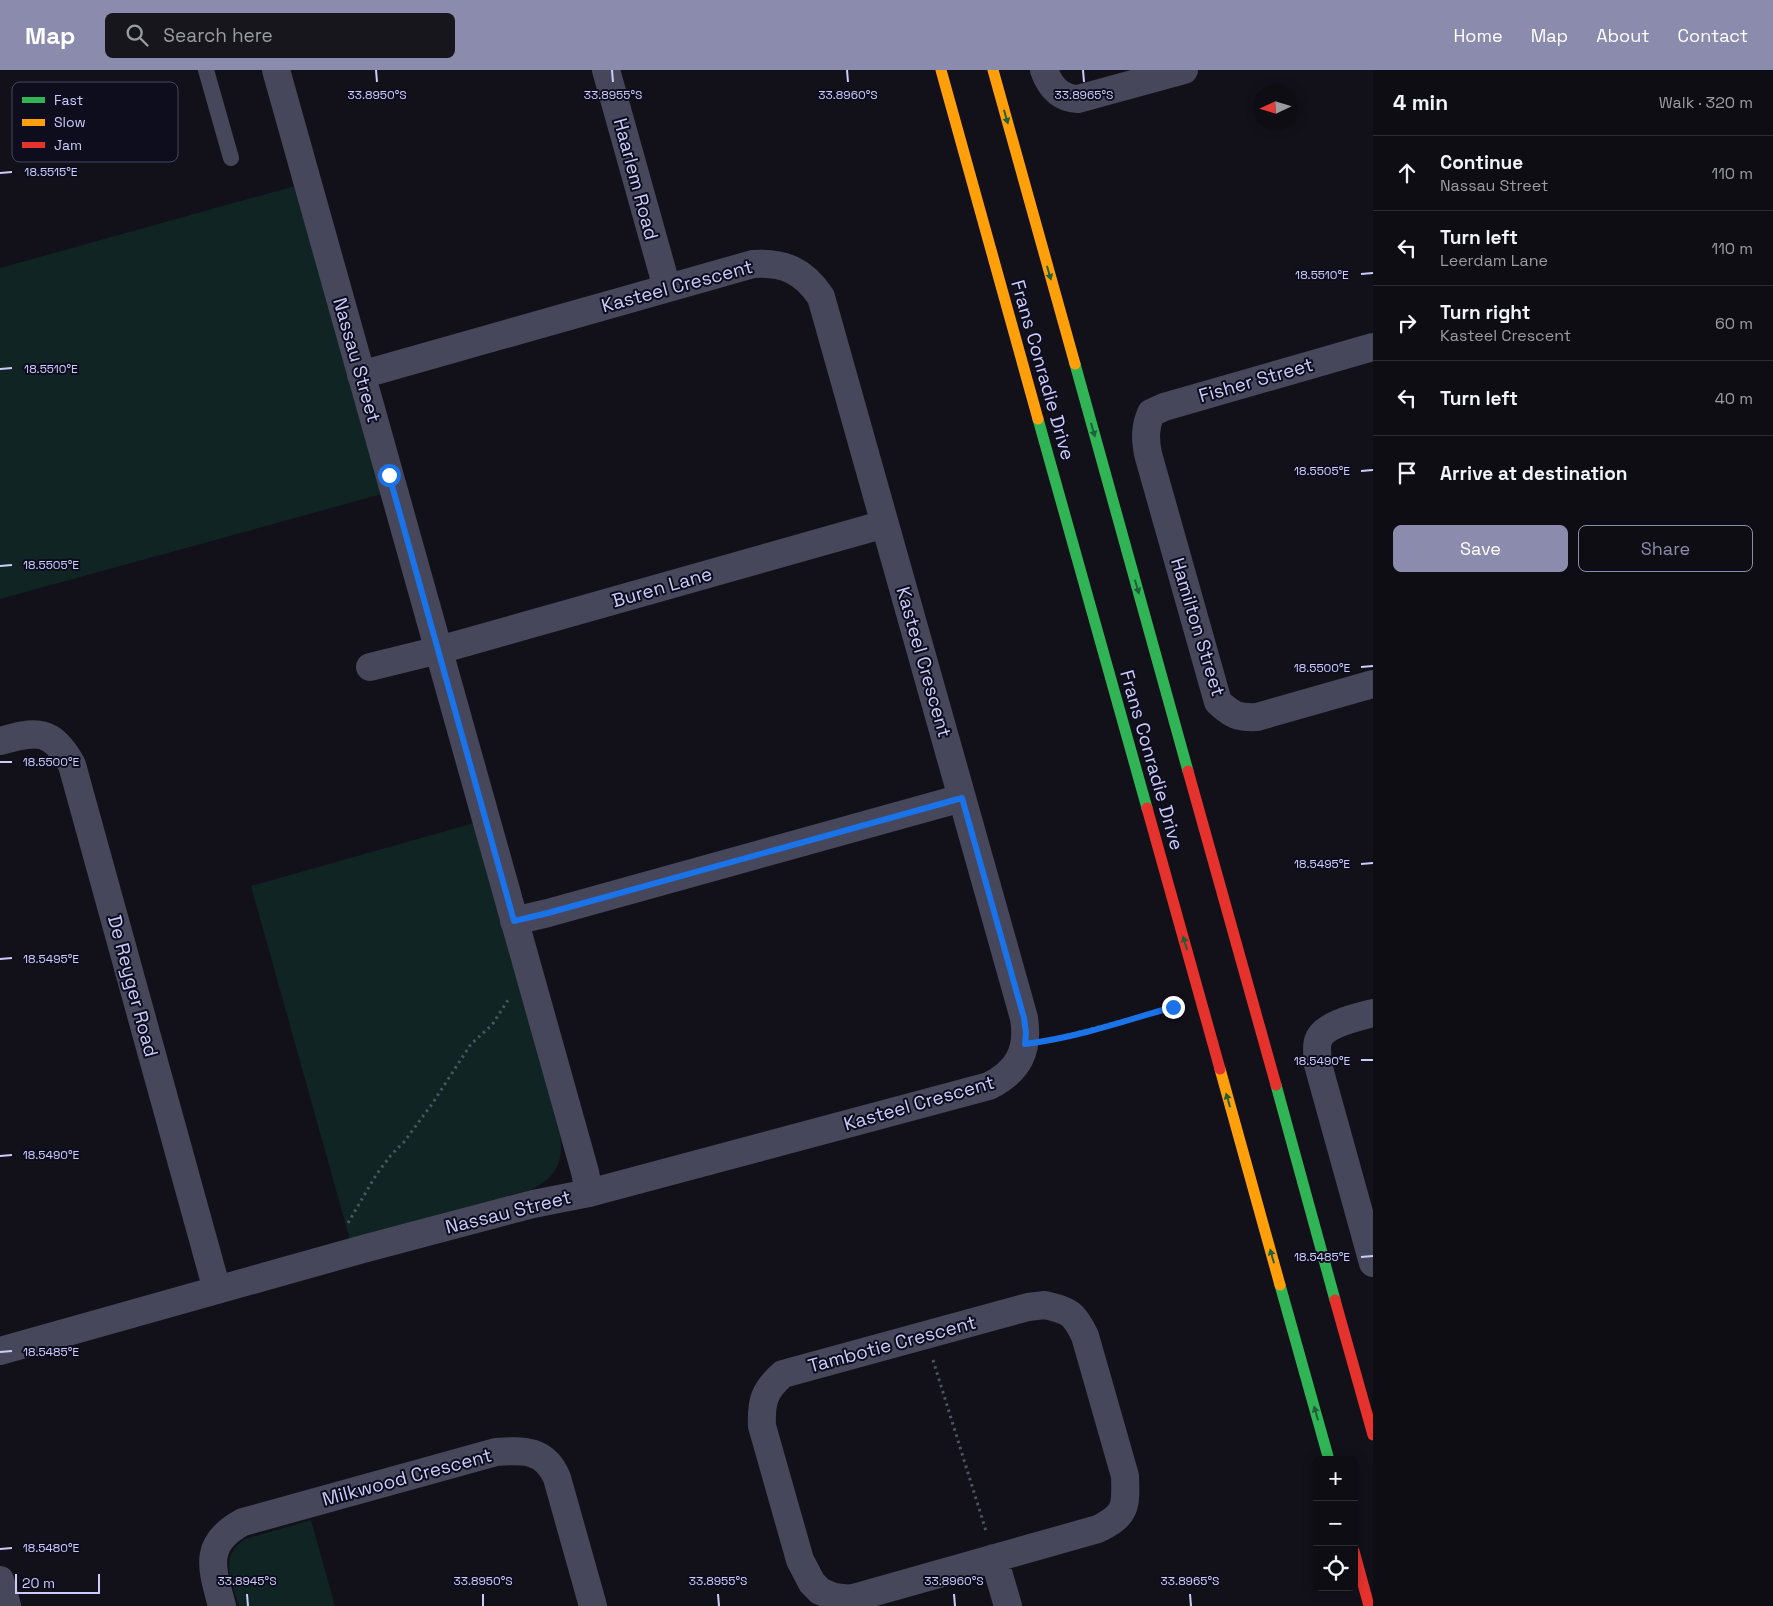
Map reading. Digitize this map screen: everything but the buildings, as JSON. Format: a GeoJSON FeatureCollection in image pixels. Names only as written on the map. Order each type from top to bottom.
{"type":"FeatureCollection","features":[{"type":"Feature","properties":{"kind":"main road","name":"Frans Conradie Drive"},"geometry":{"type":"LineString","coordinates":[[941,70],[1328,1456]]}},
{"type":"Feature","properties":{"kind":"main road","name":"Frans Conradie Drive"},"geometry":{"type":"LineString","coordinates":[[993,70],[1373,1435]]}},
{"type":"Feature","properties":{"kind":"main road"},"geometry":{"type":"LineString","coordinates":[[1358,1565],[1370,1606]]}},
{"type":"Feature","properties":{"kind":"street","name":"Nassau Street"},"geometry":{"type":"LineString","coordinates":[[0,1351],[363,1249],[524,1207],[589,1194],[276,70]]}},
{"type":"Feature","properties":{"kind":"street","name":"Haarlem Road"},"geometry":{"type":"LineString","coordinates":[[606,70],[667,288]]}},
{"type":"Feature","properties":{"kind":"street"},"geometry":{"type":"LineString","coordinates":[[1044,70],[1047,79],[1059,94],[1069,98],[1087,97],[1184,70]]}},
{"type":"Feature","properties":{"kind":"street","name":"Kasteel Crescent"},"geometry":{"type":"LineString","coordinates":[[362,375],[753,264],[768,263],[782,265],[796,271],[814,287],[821,297],[1024,1018],[1025,1044],[1018,1062],[1001,1080],[989,1086],[589,1194]]}},
{"type":"Feature","properties":{"kind":"street","name":"Fisher Street"},"geometry":{"type":"LineString","coordinates":[[1147,423],[1151,413],[1164,407],[1373,347]]}},
{"type":"Feature","properties":{"kind":"street","name":"Hamilton Street"},"geometry":{"type":"LineString","coordinates":[[1147,423],[1145,436],[1148,454],[1218,702],[1230,713],[1242,718],[1257,717],[1373,684]]}},
{"type":"Feature","properties":{"kind":"street","name":"Buren Lane"},"geometry":{"type":"LineString","coordinates":[[439,650],[885,524]]}},
{"type":"Feature","properties":{"kind":"street"},"geometry":{"type":"LineString","coordinates":[[370,667],[439,650]]}},
{"type":"Feature","properties":{"kind":"street","name":"De Reyger Road"},"geometry":{"type":"LineString","coordinates":[[0,741],[29,734],[42,734],[53,740],[63,749],[72,765],[217,1290]]}},
{"type":"Feature","properties":{"kind":"street"},"geometry":{"type":"LineString","coordinates":[[514,921],[962,798]]}},
{"type":"Feature","properties":{"kind":"street"},"geometry":{"type":"LineString","coordinates":[[1373,1013],[1348,1020],[1324,1031],[1318,1041],[1318,1061],[1373,1263]]}},
{"type":"Feature","properties":{"kind":"street","name":"Tambotie Crescent"},"geometry":{"type":"LineString","coordinates":[[1045,1306],[1069,1312],[1078,1322],[1085,1336],[1125,1476],[1126,1493],[1123,1508],[1114,1521],[1098,1529],[850,1599],[834,1597],[820,1591],[812,1583],[800,1560],[762,1426],[762,1409],[766,1393],[771,1384],[783,1374],[926,1336],[1028,1308],[1045,1306]]}},
{"type":"Feature","properties":{"kind":"street","name":"Milkwood Crescent"},"geometry":{"type":"LineString","coordinates":[[222,1606],[213,1575],[214,1556],[220,1539],[229,1530],[243,1522],[487,1454],[514,1451],[543,1457],[552,1467],[557,1478],[593,1606]]}},
{"type":"Feature","properties":{"kind":"street"},"geometry":{"type":"LineString","coordinates":[[994,1558],[1008,1606]]}},
{"type":"Feature","properties":{"kind":"street"},"geometry":{"type":"LineString","coordinates":[[0,1580],[7,1606]]}},
{"type":"Feature","properties":{"kind":"lane"},"geometry":{"type":"LineString","coordinates":[[206,70],[231,158]]}},
{"type":"Feature","properties":{"kind":"path"},"geometry":{"type":"LineString","coordinates":[[346,1226],[376,1174],[404,1142],[432,1104],[471,1044],[492,1024],[510,995]]}},
{"type":"Feature","properties":{"kind":"path"},"geometry":{"type":"LineString","coordinates":[[1025,1044],[1042,1042],[1087,1031],[1173,1007]]}},
{"type":"Feature","properties":{"kind":"path"},"geometry":{"type":"LineString","coordinates":[[926,1336],[994,1558]]}},
{"type":"Feature","properties":{"kind":"green space"},"geometry":{"type":"Polygon","coordinates":[[[295,186],[382,494],[0,599],[0,268],[295,186]]]}},
{"type":"Feature","properties":{"kind":"green space"},"geometry":{"type":"Polygon","coordinates":[[[474,823],[560,1136],[561,1154],[559,1162],[552,1175],[546,1181],[530,1190],[350,1240],[251,886],[474,823]]]}},
{"type":"Feature","properties":{"kind":"green space"},"geometry":{"type":"Polygon","coordinates":[[[311,1520],[335,1606],[239,1606],[229,1570],[229,1562],[237,1546],[245,1539],[311,1520]]]}},
{"type":"Feature","properties":{"kind":"traffic: fast"},"geometry":{"type":"LineString","coordinates":[[1075,364],[1188,771]]}},
{"type":"Feature","properties":{"kind":"traffic: fast"},"geometry":{"type":"LineString","coordinates":[[1038,419],[1147,808]]}},
{"type":"Feature","properties":{"kind":"traffic: fast"},"geometry":{"type":"LineString","coordinates":[[1276,1085],[1335,1300]]}},
{"type":"Feature","properties":{"kind":"traffic: fast"},"geometry":{"type":"LineString","coordinates":[[1280,1285],[1328,1456]]}},
{"type":"Feature","properties":{"kind":"traffic: slow"},"geometry":{"type":"LineString","coordinates":[[941,70],[1038,419]]}},
{"type":"Feature","properties":{"kind":"traffic: slow"},"geometry":{"type":"LineString","coordinates":[[993,70],[1075,364]]}},
{"type":"Feature","properties":{"kind":"traffic: slow"},"geometry":{"type":"LineString","coordinates":[[1220,1069],[1280,1285]]}},
{"type":"Feature","properties":{"kind":"traffic: jam"},"geometry":{"type":"LineString","coordinates":[[1188,771],[1276,1085]]}},
{"type":"Feature","properties":{"kind":"traffic: jam"},"geometry":{"type":"LineString","coordinates":[[1147,808],[1220,1069]]}},
{"type":"Feature","properties":{"kind":"traffic: jam"},"geometry":{"type":"LineString","coordinates":[[1335,1300],[1373,1435]]}},
{"type":"Feature","properties":{"kind":"traffic: jam"},"geometry":{"type":"LineString","coordinates":[[1358,1566],[1369,1606]]}},
{"type":"Feature","properties":{"kind":"route"},"geometry":{"type":"LineString","coordinates":[[389,475],[514,921],[962,798],[1024,1018],[1025,1044],[1042,1042],[1087,1031],[1173,1007]]}}]}
